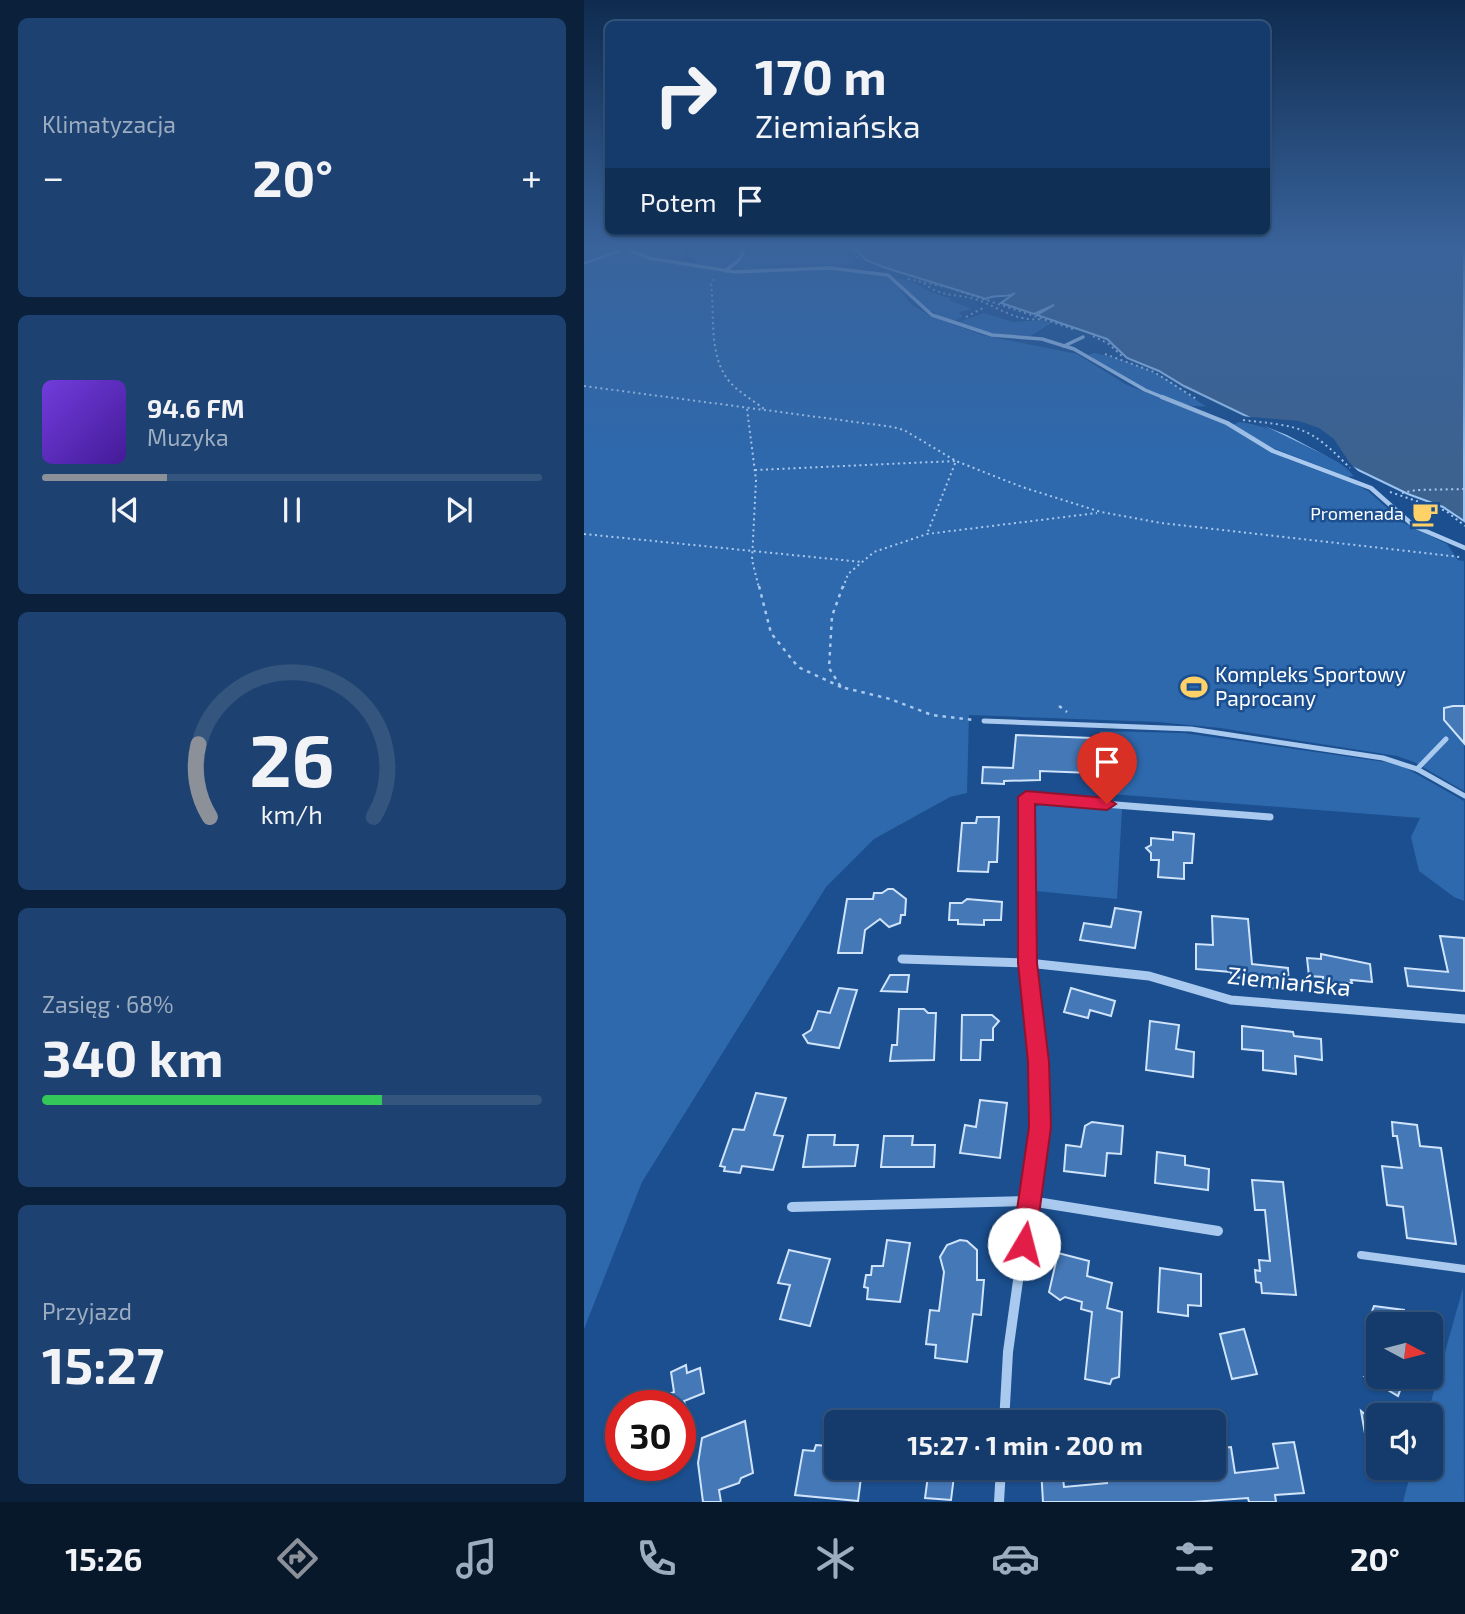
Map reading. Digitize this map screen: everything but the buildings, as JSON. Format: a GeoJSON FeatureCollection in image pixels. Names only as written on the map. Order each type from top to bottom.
{"type":"FeatureCollection","features":[{"type":"Feature","properties":{"kind":"street"},"geometry":{"type":"LineString","coordinates":[[1005,1410],[1009,1352],[1040,1127],[1039,1062],[1028,963],[1026,797],[1269,817]]}},
{"type":"Feature","properties":{"kind":"street","name":"Ziemiańska"},"geometry":{"type":"LineString","coordinates":[[902,959],[1028,963],[1149,976],[1231,1000],[1464,1019]]}},
{"type":"Feature","properties":{"kind":"street"},"geometry":{"type":"LineString","coordinates":[[792,1207],[1030,1201],[1219,1231]]}},
{"type":"Feature","properties":{"kind":"street"},"geometry":{"type":"LineString","coordinates":[[999,1502],[1000,1480]]}},
{"type":"Feature","properties":{"kind":"lane"},"geometry":{"type":"LineString","coordinates":[[941,318],[992,335],[1042,339],[1065,346],[1145,390],[1227,423],[1273,451],[1371,488],[1414,526],[1464,548]]}},
{"type":"Feature","properties":{"kind":"lane"},"geometry":{"type":"LineString","coordinates":[[1065,346],[1085,335]]}},
{"type":"Feature","properties":{"kind":"lane"},"geometry":{"type":"LineString","coordinates":[[984,721],[1191,729],[1383,758],[1417,769],[1464,796]]}},
{"type":"Feature","properties":{"kind":"lane"},"geometry":{"type":"LineString","coordinates":[[1417,769],[1446,738]]}},
{"type":"Feature","properties":{"kind":"lane"},"geometry":{"type":"LineString","coordinates":[[1360,1255],[1464,1269]]}},
{"type":"Feature","properties":{"kind":"path"},"geometry":{"type":"LineString","coordinates":[[715,318],[713,349],[729,381],[767,411]]}},
{"type":"Feature","properties":{"kind":"path"},"geometry":{"type":"LineString","coordinates":[[1020,318],[1044,319],[1109,344],[1124,358]]}},
{"type":"Feature","properties":{"kind":"path"},"geometry":{"type":"LineString","coordinates":[[1100,353],[1124,358],[1171,380],[1203,403]]}},
{"type":"Feature","properties":{"kind":"path"},"geometry":{"type":"LineString","coordinates":[[584,386],[747,409],[868,421],[893,427],[904,430],[956,461],[1022,487],[1101,512],[1174,525],[1464,558]]}},
{"type":"Feature","properties":{"kind":"path"},"geometry":{"type":"LineString","coordinates":[[747,409],[755,470],[752,560],[771,633],[798,667],[841,687],[890,699],[932,715],[984,721]]}},
{"type":"Feature","properties":{"kind":"path"},"geometry":{"type":"LineString","coordinates":[[1244,420],[1288,425],[1311,432],[1324,441],[1351,469]]}},
{"type":"Feature","properties":{"kind":"path"},"geometry":{"type":"LineString","coordinates":[[755,470],[956,461]]}},
{"type":"Feature","properties":{"kind":"path"},"geometry":{"type":"LineString","coordinates":[[927,534],[956,461]]}},
{"type":"Feature","properties":{"kind":"path"},"geometry":{"type":"LineString","coordinates":[[1371,488],[1400,494],[1446,511],[1464,526]]}},
{"type":"Feature","properties":{"kind":"path"},"geometry":{"type":"LineString","coordinates":[[1400,494],[1416,490],[1464,489]]}},
{"type":"Feature","properties":{"kind":"path"},"geometry":{"type":"LineString","coordinates":[[841,687],[829,668],[832,616],[848,575],[874,552],[927,534],[1101,512]]}},
{"type":"Feature","properties":{"kind":"path"},"geometry":{"type":"LineString","coordinates":[[584,534],[862,562]]}},
{"type":"Feature","properties":{"kind":"path"},"geometry":{"type":"LineString","coordinates":[[1059,706],[1073,715]]}},
{"type":"Feature","properties":{"kind":"shaded area"},"geometry":{"type":"Polygon","coordinates":[[[584,318],[936,318],[982,335],[1077,354],[1127,385],[1227,424],[1287,459],[1357,485],[1368,491],[1404,523],[1447,544],[1458,560],[1464,561],[1464,791],[1414,762],[1397,756],[1220,728],[1158,722],[969,715],[967,793],[950,797],[874,839],[826,887],[642,1182],[584,1329],[584,318]]]}},
{"type":"Feature","properties":{"kind":"shaded area"},"geometry":{"type":"Polygon","coordinates":[[[945,318],[961,318],[953,322],[945,318]]]}},
{"type":"Feature","properties":{"kind":"shaded area"},"geometry":{"type":"Polygon","coordinates":[[[969,318],[1000,318],[1013,322],[1044,320],[1051,323],[1029,337],[993,334],[955,323],[969,318]]]}},
{"type":"Feature","properties":{"kind":"shaded area"},"geometry":{"type":"Polygon","coordinates":[[[1046,318],[1464,318],[1464,521],[1443,507],[1408,494],[1184,386],[1159,371],[1127,358],[1107,339],[1046,318]]]}},
{"type":"Feature","properties":{"kind":"shaded area"},"geometry":{"type":"Polygon","coordinates":[[[1094,353],[1123,360],[1150,371],[1206,406],[1192,406],[1160,397],[1088,355],[1094,353]]]}},
{"type":"Feature","properties":{"kind":"shaded area"},"geometry":{"type":"Polygon","coordinates":[[[1239,422],[1268,428],[1301,440],[1331,457],[1354,476],[1348,477],[1273,448],[1233,425],[1239,422]]]}},
{"type":"Feature","properties":{"kind":"shaded area"},"geometry":{"type":"Polygon","coordinates":[[[1100,731],[1184,733],[1399,764],[1464,801],[1464,901],[1454,897],[1419,871],[1411,837],[1420,818],[1098,793],[1100,731]]]}},
{"type":"Feature","properties":{"kind":"shaded area"},"geometry":{"type":"Polygon","coordinates":[[[1043,803],[1122,809],[1117,899],[1035,891],[1030,810],[1043,803]]]}},
{"type":"Feature","properties":{"kind":"shaded area"},"geometry":{"type":"Polygon","coordinates":[[[1463,1288],[1464,1502],[1403,1502],[1409,1480],[1443,1480],[1443,1403],[1431,1403],[1434,1390],[1443,1390],[1443,1359],[1463,1288]]]}},
{"type":"Feature","properties":{"kind":"pier","name":"Promenada"},"geometry":{"type":"Polygon","coordinates":[[[1240,416],[1299,421],[1319,428],[1334,439],[1349,462],[1362,475],[1287,435],[1240,416]]]}},
{"type":"Feature","properties":{"kind":"place","name":"Promenada"},"geometry":{"type":"Point","coordinates":[1425,514]}},
{"type":"Feature","properties":{"kind":"place","name":"Kompleks Sportowy Paprocany"},"geometry":{"type":"Point","coordinates":[1194,687]}},
{"type":"Feature","properties":{"kind":"route"},"geometry":{"type":"LineString","coordinates":[[1024,1244],[1040,1127],[1039,1062],[1028,963],[1026,797],[1107,804]]}}]}
